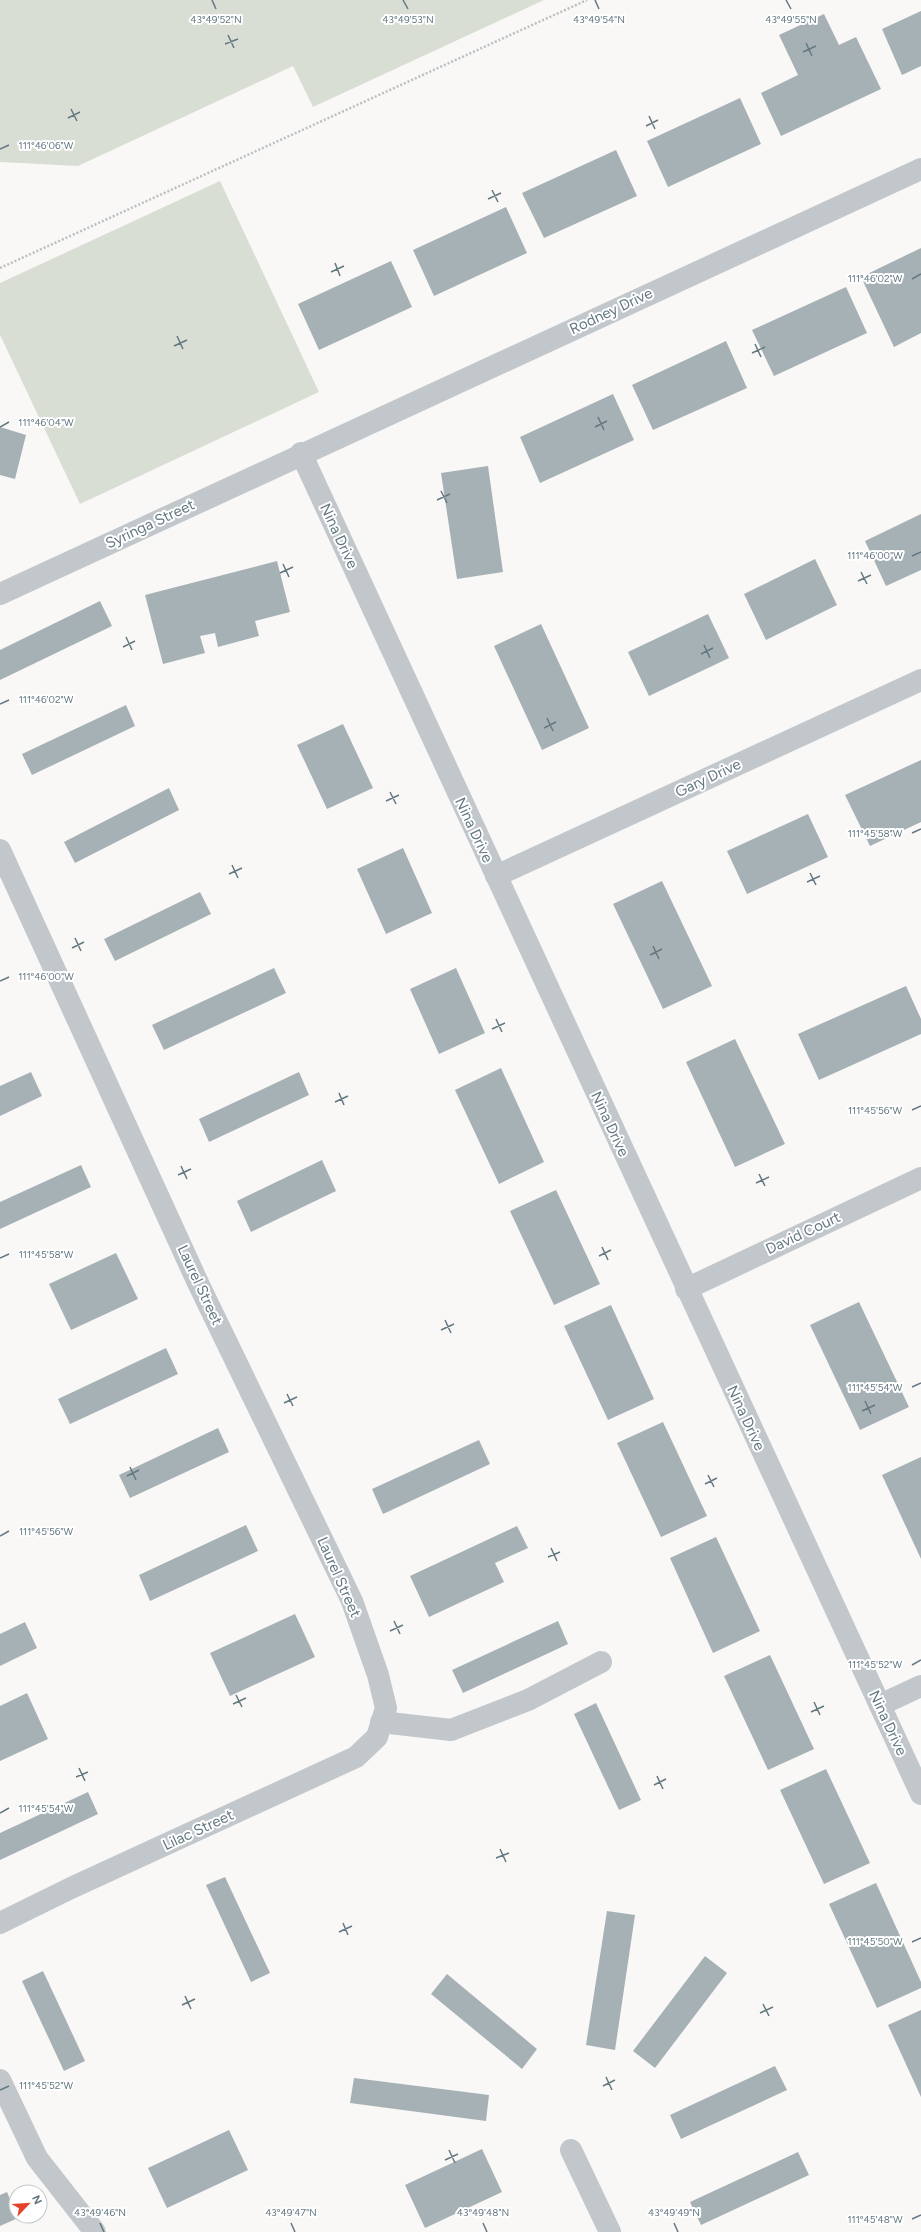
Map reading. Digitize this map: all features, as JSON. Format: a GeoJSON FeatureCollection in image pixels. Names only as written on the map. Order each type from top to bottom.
{"type":"FeatureCollection","features":[{"type":"Feature","properties":{"kind":"street","name":"Rodney Drive"},"geometry":{"type":"LineString","coordinates":[[301,454],[921,169]]}},
{"type":"Feature","properties":{"kind":"street","name":"Syringa Street"},"geometry":{"type":"LineString","coordinates":[[0,594],[301,454]]}},
{"type":"Feature","properties":{"kind":"street","name":"Nina Drive"},"geometry":{"type":"LineString","coordinates":[[301,454],[686,1289],[921,1794]]}},
{"type":"Feature","properties":{"kind":"street","name":"Gary Drive"},"geometry":{"type":"LineString","coordinates":[[496,876],[921,680]]}},
{"type":"Feature","properties":{"kind":"street","name":"Laurel Street"},"geometry":{"type":"LineString","coordinates":[[0,850],[198,1283],[352,1601],[378,1675],[386,1708],[381,1722]]}},
{"type":"Feature","properties":{"kind":"street","name":"David Court"},"geometry":{"type":"LineString","coordinates":[[686,1289],[921,1178]]}},
{"type":"Feature","properties":{"kind":"street"},"geometry":{"type":"LineString","coordinates":[[381,1722],[452,1730],[528,1700],[601,1662]]}},
{"type":"Feature","properties":{"kind":"street"},"geometry":{"type":"LineString","coordinates":[[880,1706],[921,1686]]}},
{"type":"Feature","properties":{"kind":"street","name":"Lilac Street"},"geometry":{"type":"LineString","coordinates":[[0,1923],[70,1888],[356,1757],[377,1737],[381,1722]]}},
{"type":"Feature","properties":{"kind":"street"},"geometry":{"type":"LineString","coordinates":[[0,2080],[37,2158],[95,2232]]}},
{"type":"Feature","properties":{"kind":"street"},"geometry":{"type":"LineString","coordinates":[[571,2150],[610,2232]]}},
{"type":"Feature","properties":{"kind":"path"},"geometry":{"type":"LineString","coordinates":[[0,268],[587,0]]}},
{"type":"Feature","properties":{"kind":"shaded area"},"geometry":{"type":"Polygon","coordinates":[[[0,0],[544,0],[313,107],[293,66],[78,166],[0,162],[0,0]]]}},
{"type":"Feature","properties":{"kind":"shaded area"},"geometry":{"type":"Polygon","coordinates":[[[220,181],[319,392],[80,504],[0,335],[0,283],[220,181]]]}},
{"type":"Feature","properties":{"kind":"building"},"geometry":{"type":"Polygon","coordinates":[[[921,11],[921,66],[902,75],[882,29],[921,11]]]}},
{"type":"Feature","properties":{"kind":"building"},"geometry":{"type":"Polygon","coordinates":[[[824,14],[839,45],[856,37],[881,89],[781,136],[761,93],[798,75],[779,35],[824,14]]]}},
{"type":"Feature","properties":{"kind":"building"},"geometry":{"type":"Polygon","coordinates":[[[740,98],[761,144],[668,187],[647,141],[740,98]]]}},
{"type":"Feature","properties":{"kind":"building"},"geometry":{"type":"Polygon","coordinates":[[[616,150],[637,196],[544,238],[522,193],[616,150]]]}},
{"type":"Feature","properties":{"kind":"building"},"geometry":{"type":"Polygon","coordinates":[[[506,207],[527,253],[434,296],[413,250],[506,207]]]}},
{"type":"Feature","properties":{"kind":"building"},"geometry":{"type":"Polygon","coordinates":[[[921,248],[921,333],[894,347],[861,277],[921,248]]]}},
{"type":"Feature","properties":{"kind":"building"},"geometry":{"type":"Polygon","coordinates":[[[391,261],[412,307],[319,350],[298,304],[391,261]]]}},
{"type":"Feature","properties":{"kind":"building"},"geometry":{"type":"Polygon","coordinates":[[[846,287],[867,333],[774,376],[752,330],[846,287]]]}},
{"type":"Feature","properties":{"kind":"building"},"geometry":{"type":"Polygon","coordinates":[[[726,341],[747,388],[653,430],[632,385],[726,341]]]}},
{"type":"Feature","properties":{"kind":"building"},"geometry":{"type":"Polygon","coordinates":[[[613,394],[634,440],[540,483],[520,437],[613,394]]]}},
{"type":"Feature","properties":{"kind":"building"},"geometry":{"type":"Polygon","coordinates":[[[0,427],[26,435],[15,479],[0,475],[0,427]]]}},
{"type":"Feature","properties":{"kind":"building"},"geometry":{"type":"Polygon","coordinates":[[[488,466],[503,572],[457,579],[441,473],[488,466]]]}},
{"type":"Feature","properties":{"kind":"building"},"geometry":{"type":"Polygon","coordinates":[[[921,514],[921,570],[886,586],[865,541],[921,514]]]}},
{"type":"Feature","properties":{"kind":"building"},"geometry":{"type":"Polygon","coordinates":[[[815,559],[837,605],[766,640],[744,594],[815,559]]]}},
{"type":"Feature","properties":{"kind":"building"},"geometry":{"type":"Polygon","coordinates":[[[277,561],[290,612],[255,621],[259,636],[218,647],[215,633],[200,636],[205,653],[163,664],[145,595],[277,561]]]}},
{"type":"Feature","properties":{"kind":"building"},"geometry":{"type":"Polygon","coordinates":[[[100,601],[112,626],[0,680],[0,650],[100,601]]]}},
{"type":"Feature","properties":{"kind":"building"},"geometry":{"type":"Polygon","coordinates":[[[708,614],[729,658],[649,696],[628,652],[708,614]]]}},
{"type":"Feature","properties":{"kind":"building"},"geometry":{"type":"Polygon","coordinates":[[[541,624],[589,728],[542,750],[494,646],[541,624]]]}},
{"type":"Feature","properties":{"kind":"building"},"geometry":{"type":"Polygon","coordinates":[[[126,705],[135,726],[32,775],[22,754],[126,705]]]}},
{"type":"Feature","properties":{"kind":"building"},"geometry":{"type":"Polygon","coordinates":[[[343,724],[373,788],[327,809],[297,745],[343,724]]]}},
{"type":"Feature","properties":{"kind":"building"},"geometry":{"type":"Polygon","coordinates":[[[921,760],[921,822],[870,846],[845,795],[921,760]]]}},
{"type":"Feature","properties":{"kind":"building"},"geometry":{"type":"Polygon","coordinates":[[[169,788],[179,810],[75,863],[64,842],[169,788]]]}},
{"type":"Feature","properties":{"kind":"building"},"geometry":{"type":"Polygon","coordinates":[[[808,814],[828,857],[747,894],[727,851],[808,814]]]}},
{"type":"Feature","properties":{"kind":"building"},"geometry":{"type":"Polygon","coordinates":[[[403,848],[432,913],[386,934],[357,869],[403,848]]]}},
{"type":"Feature","properties":{"kind":"building"},"geometry":{"type":"Polygon","coordinates":[[[662,881],[712,986],[663,1009],[613,904],[662,881]]]}},
{"type":"Feature","properties":{"kind":"building"},"geometry":{"type":"Polygon","coordinates":[[[200,892],[211,914],[115,961],[104,939],[200,892]]]}},
{"type":"Feature","properties":{"kind":"building"},"geometry":{"type":"Polygon","coordinates":[[[274,968],[286,993],[164,1050],[152,1025],[274,968]]]}},
{"type":"Feature","properties":{"kind":"building"},"geometry":{"type":"Polygon","coordinates":[[[456,968],[485,1033],[439,1054],[410,989],[456,968]]]}},
{"type":"Feature","properties":{"kind":"building"},"geometry":{"type":"Polygon","coordinates":[[[906,986],[921,1019],[921,1034],[819,1080],[798,1034],[906,986]]]}},
{"type":"Feature","properties":{"kind":"building"},"geometry":{"type":"Polygon","coordinates":[[[735,1039],[785,1144],[735,1167],[686,1062],[735,1039]]]}},
{"type":"Feature","properties":{"kind":"building"},"geometry":{"type":"Polygon","coordinates":[[[501,1068],[544,1162],[499,1184],[455,1090],[501,1068]]]}},
{"type":"Feature","properties":{"kind":"building"},"geometry":{"type":"Polygon","coordinates":[[[31,1072],[42,1096],[0,1116],[0,1086],[31,1072]]]}},
{"type":"Feature","properties":{"kind":"building"},"geometry":{"type":"Polygon","coordinates":[[[299,1072],[309,1095],[209,1142],[199,1119],[299,1072]]]}},
{"type":"Feature","properties":{"kind":"building"},"geometry":{"type":"Polygon","coordinates":[[[322,1160],[336,1191],[251,1232],[237,1201],[322,1160]]]}},
{"type":"Feature","properties":{"kind":"building"},"geometry":{"type":"Polygon","coordinates":[[[81,1165],[91,1187],[0,1229],[0,1202],[81,1165]]]}},
{"type":"Feature","properties":{"kind":"building"},"geometry":{"type":"Polygon","coordinates":[[[556,1190],[600,1284],[554,1305],[510,1211],[556,1190]]]}},
{"type":"Feature","properties":{"kind":"building"},"geometry":{"type":"Polygon","coordinates":[[[116,1253],[138,1299],[71,1330],[49,1284],[116,1253]]]}},
{"type":"Feature","properties":{"kind":"building"},"geometry":{"type":"Polygon","coordinates":[[[859,1302],[909,1407],[860,1430],[810,1325],[859,1302]]]}},
{"type":"Feature","properties":{"kind":"building"},"geometry":{"type":"Polygon","coordinates":[[[611,1305],[654,1399],[608,1420],[564,1326],[611,1305]]]}},
{"type":"Feature","properties":{"kind":"building"},"geometry":{"type":"Polygon","coordinates":[[[166,1348],[178,1374],[70,1424],[58,1399],[166,1348]]]}},
{"type":"Feature","properties":{"kind":"building"},"geometry":{"type":"Polygon","coordinates":[[[663,1422],[707,1516],[661,1537],[617,1443],[663,1422]]]}},
{"type":"Feature","properties":{"kind":"building"},"geometry":{"type":"Polygon","coordinates":[[[218,1428],[229,1452],[130,1498],[119,1475],[218,1428]]]}},
{"type":"Feature","properties":{"kind":"building"},"geometry":{"type":"Polygon","coordinates":[[[479,1440],[490,1464],[383,1514],[372,1489],[479,1440]]]}},
{"type":"Feature","properties":{"kind":"building"},"geometry":{"type":"Polygon","coordinates":[[[921,1457],[921,1559],[882,1475],[921,1457]]]}},
{"type":"Feature","properties":{"kind":"building"},"geometry":{"type":"Polygon","coordinates":[[[246,1525],[258,1551],[150,1601],[139,1575],[246,1525]]]}},
{"type":"Feature","properties":{"kind":"building"},"geometry":{"type":"Polygon","coordinates":[[[517,1526],[528,1548],[495,1563],[504,1582],[429,1617],[410,1576],[517,1526]]]}},
{"type":"Feature","properties":{"kind":"building"},"geometry":{"type":"Polygon","coordinates":[[[716,1537],[760,1631],[713,1653],[670,1558],[716,1537]]]}},
{"type":"Feature","properties":{"kind":"building"},"geometry":{"type":"Polygon","coordinates":[[[295,1614],[315,1657],[230,1696],[210,1653],[295,1614]]]}},
{"type":"Feature","properties":{"kind":"building"},"geometry":{"type":"Polygon","coordinates":[[[558,1621],[568,1644],[463,1693],[452,1670],[558,1621]]]}},
{"type":"Feature","properties":{"kind":"building"},"geometry":{"type":"Polygon","coordinates":[[[25,1622],[37,1648],[0,1666],[0,1634],[25,1622]]]}},
{"type":"Feature","properties":{"kind":"building"},"geometry":{"type":"Polygon","coordinates":[[[770,1655],[814,1749],[768,1770],[724,1676],[770,1655]]]}},
{"type":"Feature","properties":{"kind":"building"},"geometry":{"type":"Polygon","coordinates":[[[27,1693],[48,1739],[0,1761],[0,1706],[27,1693]]]}},
{"type":"Feature","properties":{"kind":"building"},"geometry":{"type":"Polygon","coordinates":[[[596,1703],[641,1800],[619,1810],[574,1714],[596,1703]]]}},
{"type":"Feature","properties":{"kind":"building"},"geometry":{"type":"Polygon","coordinates":[[[826,1769],[870,1863],[824,1884],[780,1790],[826,1769]]]}},
{"type":"Feature","properties":{"kind":"building"},"geometry":{"type":"Polygon","coordinates":[[[88,1792],[98,1814],[0,1860],[0,1833],[88,1792]]]}},
{"type":"Feature","properties":{"kind":"building"},"geometry":{"type":"Polygon","coordinates":[[[225,1877],[270,1973],[251,1982],[206,1885],[225,1877]]]}},
{"type":"Feature","properties":{"kind":"building"},"geometry":{"type":"Polygon","coordinates":[[[876,1883],[921,1982],[921,1988],[877,2008],[829,1904],[876,1883]]]}},
{"type":"Feature","properties":{"kind":"building"},"geometry":{"type":"Polygon","coordinates":[[[607,1911],[635,1915],[615,2050],[586,2045],[607,1911]]]}},
{"type":"Feature","properties":{"kind":"building"},"geometry":{"type":"Polygon","coordinates":[[[705,1956],[727,1973],[655,2068],[633,2051],[705,1956]]]}},
{"type":"Feature","properties":{"kind":"building"},"geometry":{"type":"Polygon","coordinates":[[[43,1971],[85,2061],[64,2071],[22,1981],[43,1971]]]}},
{"type":"Feature","properties":{"kind":"building"},"geometry":{"type":"Polygon","coordinates":[[[447,1974],[537,2049],[522,2069],[431,1994],[447,1974]]]}},
{"type":"Feature","properties":{"kind":"building"},"geometry":{"type":"Polygon","coordinates":[[[921,2010],[921,2097],[888,2025],[921,2010]]]}},
{"type":"Feature","properties":{"kind":"building"},"geometry":{"type":"Polygon","coordinates":[[[775,2066],[787,2090],[681,2139],[670,2115],[775,2066]]]}},
{"type":"Feature","properties":{"kind":"building"},"geometry":{"type":"Polygon","coordinates":[[[354,2078],[489,2095],[486,2121],[350,2103],[354,2078]]]}},
{"type":"Feature","properties":{"kind":"building"},"geometry":{"type":"Polygon","coordinates":[[[229,2130],[248,2170],[167,2208],[148,2168],[229,2130]]]}},
{"type":"Feature","properties":{"kind":"building"},"geometry":{"type":"Polygon","coordinates":[[[482,2149],[502,2192],[425,2228],[405,2185],[482,2149]]]}},
{"type":"Feature","properties":{"kind":"building"},"geometry":{"type":"Polygon","coordinates":[[[798,2152],[809,2175],[701,2225],[690,2202],[798,2152]]]}},
{"type":"Feature","properties":{"kind":"building"},"geometry":{"type":"Polygon","coordinates":[[[7,2192],[8,2194],[8,2222],[0,2226],[0,2195],[7,2192]]]}}]}
